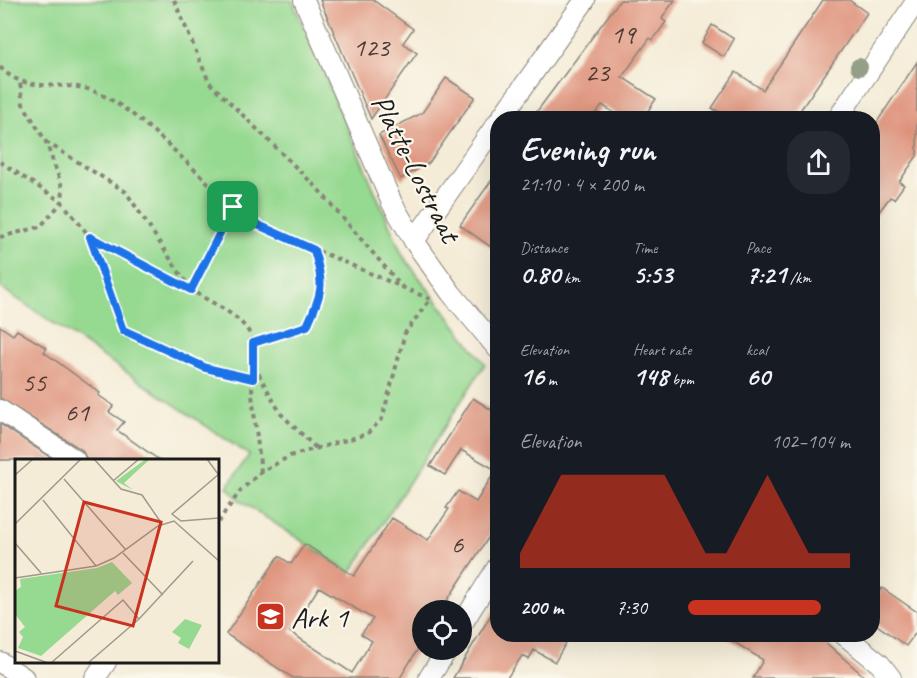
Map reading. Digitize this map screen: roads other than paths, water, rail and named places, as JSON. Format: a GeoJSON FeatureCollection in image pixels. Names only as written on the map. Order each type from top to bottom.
{"type":"FeatureCollection","features":[{"type":"Feature","properties":{"kind":"street","name":"Platte-Lostraat"},"geometry":{"type":"LineString","coordinates":[[304,0],[392,203],[414,241],[451,294],[490,340]]}},
{"type":"Feature","properties":{"kind":"street"},"geometry":{"type":"LineString","coordinates":[[506,111],[585,0]]}},
{"type":"Feature","properties":{"kind":"street"},"geometry":{"type":"LineString","coordinates":[[843,111],[917,0]]}},
{"type":"Feature","properties":{"kind":"street"},"geometry":{"type":"LineString","coordinates":[[414,241],[490,133]]}},
{"type":"Feature","properties":{"kind":"street"},"geometry":{"type":"LineString","coordinates":[[0,410],[74,459]]}},
{"type":"Feature","properties":{"kind":"street"},"geometry":{"type":"LineString","coordinates":[[472,608],[490,579]]}},
{"type":"Feature","properties":{"kind":"street"},"geometry":{"type":"LineString","coordinates":[[853,642],[880,664],[891,678]]}},
{"type":"Feature","properties":{"kind":"street"},"geometry":{"type":"LineString","coordinates":[[429,678],[441,660]]}},
{"type":"Feature","properties":{"kind":"street"},"geometry":{"type":"LineString","coordinates":[[0,662],[24,678]]}},
{"type":"Feature","properties":{"kind":"street"},"geometry":{"type":"LineString","coordinates":[[95,678],[105,663]]}},
{"type":"Feature","properties":{"kind":"place","name":"Ark 1"},"geometry":{"type":"Point","coordinates":[270,617]}}]}
